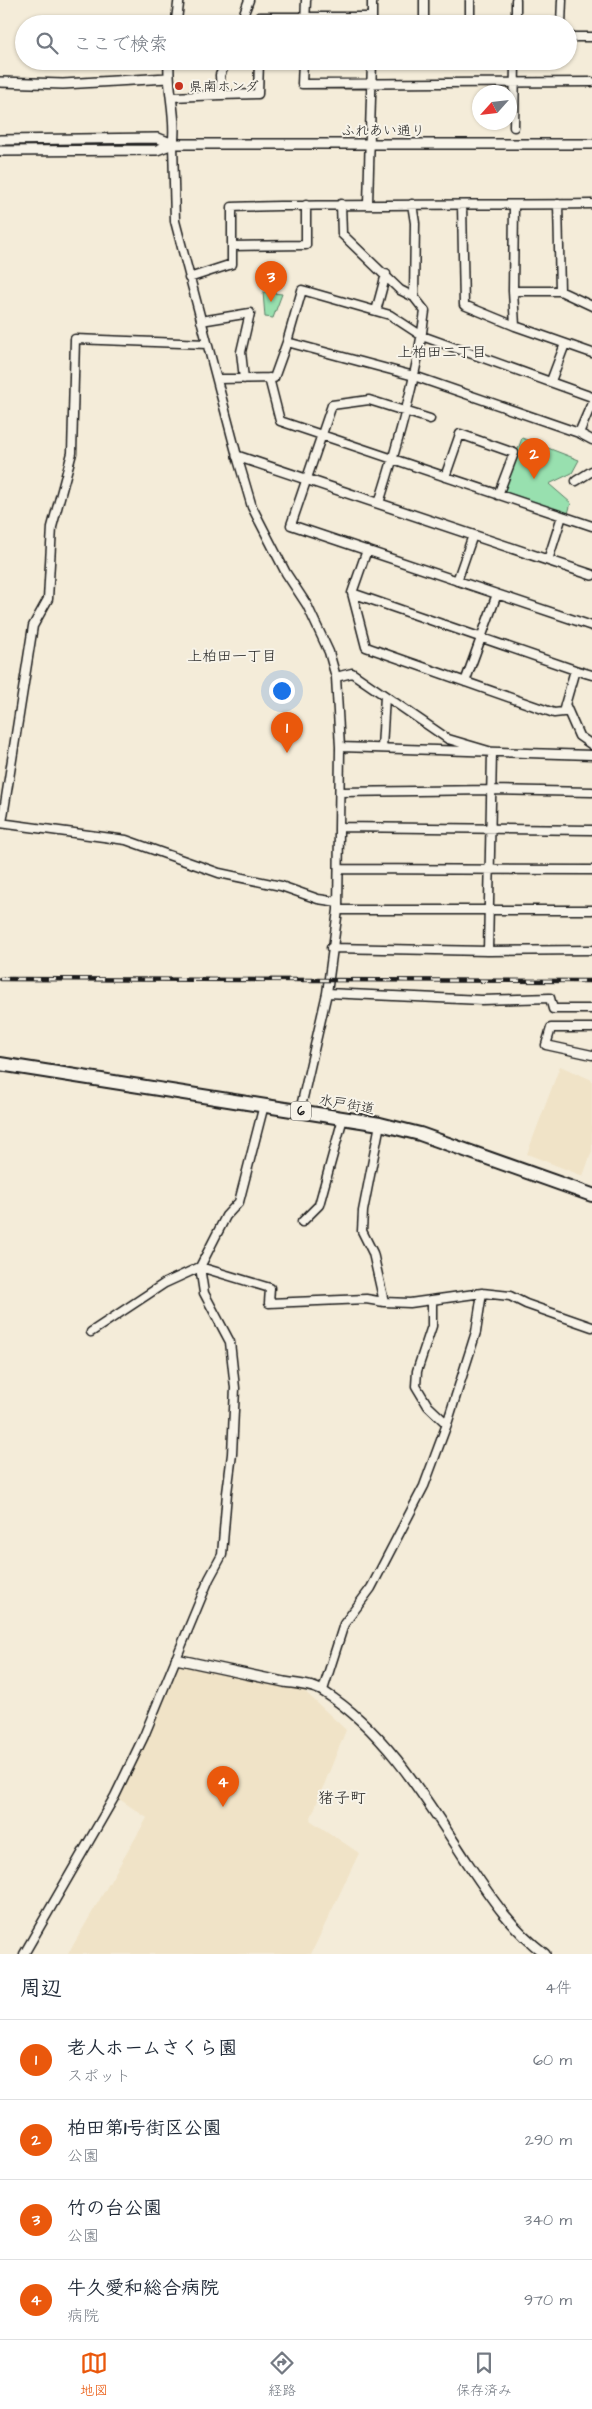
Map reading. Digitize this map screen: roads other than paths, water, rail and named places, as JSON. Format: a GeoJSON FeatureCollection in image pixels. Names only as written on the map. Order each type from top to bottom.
{"type":"FeatureCollection","features":[{"type":"Feature","properties":{"kind":"highway","name":"水戸街道"},"geometry":{"type":"LineString","coordinates":[[0,1064],[380,1124],[420,1134],[592,1195]]}},
{"type":"Feature","properties":{"kind":"street"},"geometry":{"type":"LineString","coordinates":[[177,15],[179,0]]}},
{"type":"Feature","properties":{"kind":"street"},"geometry":{"type":"LineString","coordinates":[[243,15],[249,0]]}},
{"type":"Feature","properties":{"kind":"street"},"geometry":{"type":"LineString","coordinates":[[305,15],[306,0]]}},
{"type":"Feature","properties":{"kind":"street"},"geometry":{"type":"LineString","coordinates":[[372,0],[372,15]]}},
{"type":"Feature","properties":{"kind":"street"},"geometry":{"type":"LineString","coordinates":[[424,0],[424,15]]}},
{"type":"Feature","properties":{"kind":"street"},"geometry":{"type":"LineString","coordinates":[[470,0],[470,15]]}},
{"type":"Feature","properties":{"kind":"street"},"geometry":{"type":"LineString","coordinates":[[516,0],[516,15]]}},
{"type":"Feature","properties":{"kind":"street"},"geometry":{"type":"LineString","coordinates":[[562,0],[562,15]]}},
{"type":"Feature","properties":{"kind":"street"},"geometry":{"type":"LineString","coordinates":[[577,37],[592,37]]}},
{"type":"Feature","properties":{"kind":"street"},"geometry":{"type":"LineString","coordinates":[[168,70],[175,127],[173,144],[175,221],[236,456],[252,507],[286,573],[307,605],[329,652],[336,677],[340,747],[338,906],[327,993],[300,1111]]}},
{"type":"Feature","properties":{"kind":"street"},"geometry":{"type":"LineString","coordinates":[[221,95],[220,75],[222,70]]}},
{"type":"Feature","properties":{"kind":"street"},"geometry":{"type":"LineString","coordinates":[[172,96],[258,94],[259,70]]}},
{"type":"Feature","properties":{"kind":"street"},"geometry":{"type":"LineString","coordinates":[[303,70],[302,84],[592,82]]}},
{"type":"Feature","properties":{"kind":"street"},"geometry":{"type":"LineString","coordinates":[[368,204],[372,70]]}},
{"type":"Feature","properties":{"kind":"street"},"geometry":{"type":"LineString","coordinates":[[515,70],[515,83]]}},
{"type":"Feature","properties":{"kind":"street"},"geometry":{"type":"LineString","coordinates":[[0,82],[63,84],[168,78]]}},
{"type":"Feature","properties":{"kind":"street","name":"ふれあい通り"},"geometry":{"type":"LineString","coordinates":[[0,140],[158,138],[173,144]]}},
{"type":"Feature","properties":{"kind":"street","name":"ふれあい通り"},"geometry":{"type":"LineString","coordinates":[[0,151],[157,150],[173,144],[592,144]]}},
{"type":"Feature","properties":{"kind":"street"},"geometry":{"type":"LineString","coordinates":[[189,278],[232,264],[232,207],[341,204],[592,204]]}},
{"type":"Feature","properties":{"kind":"street"},"geometry":{"type":"LineString","coordinates":[[341,204],[342,234],[386,274],[400,290],[414,297],[425,311],[414,376],[393,460],[379,503]]}},
{"type":"Feature","properties":{"kind":"street"},"geometry":{"type":"LineString","coordinates":[[412,204],[415,223],[414,297]]}},
{"type":"Feature","properties":{"kind":"street"},"geometry":{"type":"LineString","coordinates":[[558,204],[560,291]]}},
{"type":"Feature","properties":{"kind":"street"},"geometry":{"type":"LineString","coordinates":[[232,246],[306,244],[306,205]]}},
{"type":"Feature","properties":{"kind":"street"},"geometry":{"type":"LineString","coordinates":[[462,205],[464,305],[515,326],[592,353]]}},
{"type":"Feature","properties":{"kind":"street"},"geometry":{"type":"LineString","coordinates":[[514,205],[513,290],[515,326]]}},
{"type":"Feature","properties":{"kind":"street"},"geometry":{"type":"LineString","coordinates":[[376,311],[386,274]]}},
{"type":"Feature","properties":{"kind":"street"},"geometry":{"type":"LineString","coordinates":[[216,379],[274,378],[302,290],[390,315],[422,336],[552,381],[592,397]]}},
{"type":"Feature","properties":{"kind":"street"},"geometry":{"type":"LineString","coordinates":[[513,290],[560,291],[592,306]]}},
{"type":"Feature","properties":{"kind":"street"},"geometry":{"type":"LineString","coordinates":[[201,321],[250,313],[241,352],[244,378]]}},
{"type":"Feature","properties":{"kind":"street"},"geometry":{"type":"LineString","coordinates":[[207,344],[75,339],[72,453],[52,527],[48,599],[33,626],[1,823],[126,840],[219,873],[282,886],[338,906],[489,910],[592,910]]}},
{"type":"Feature","properties":{"kind":"street"},"geometry":{"type":"LineString","coordinates":[[287,342],[414,376],[579,433],[592,440]]}},
{"type":"Feature","properties":{"kind":"street"},"geometry":{"type":"LineString","coordinates":[[552,381],[565,344]]}},
{"type":"Feature","properties":{"kind":"street"},"geometry":{"type":"LineString","coordinates":[[269,378],[280,421],[592,526]]}},
{"type":"Feature","properties":{"kind":"street"},"geometry":{"type":"LineString","coordinates":[[430,419],[369,400],[332,405],[305,479],[292,525],[592,626]]}},
{"type":"Feature","properties":{"kind":"street"},"geometry":{"type":"LineString","coordinates":[[579,433],[592,403]]}},
{"type":"Feature","properties":{"kind":"street"},"geometry":{"type":"LineString","coordinates":[[445,478],[460,434],[514,453],[498,495]]}},
{"type":"Feature","properties":{"kind":"street"},"geometry":{"type":"LineString","coordinates":[[236,456],[592,575]]}},
{"type":"Feature","properties":{"kind":"street"},"geometry":{"type":"LineString","coordinates":[[576,481],[592,471]]}},
{"type":"Feature","properties":{"kind":"street"},"geometry":{"type":"LineString","coordinates":[[548,560],[562,516]]}},
{"type":"Feature","properties":{"kind":"street"},"geometry":{"type":"LineString","coordinates":[[457,581],[473,535]]}},
{"type":"Feature","properties":{"kind":"street"},"geometry":{"type":"LineString","coordinates":[[367,550],[352,593],[366,647],[554,713],[562,712],[575,670]]}},
{"type":"Feature","properties":{"kind":"street"},"geometry":{"type":"LineString","coordinates":[[352,593],[592,675]]}},
{"type":"Feature","properties":{"kind":"street"},"geometry":{"type":"LineString","coordinates":[[465,682],[497,594]]}},
{"type":"Feature","properties":{"kind":"street"},"geometry":{"type":"LineString","coordinates":[[336,677],[352,673],[448,739],[492,752]]}},
{"type":"Feature","properties":{"kind":"street"},"geometry":{"type":"LineString","coordinates":[[382,748],[385,696]]}},
{"type":"Feature","properties":{"kind":"street"},"geometry":{"type":"LineString","coordinates":[[565,704],[579,736],[592,745]]}},
{"type":"Feature","properties":{"kind":"street"},"geometry":{"type":"LineString","coordinates":[[340,747],[592,755]]}},
{"type":"Feature","properties":{"kind":"street"},"geometry":{"type":"LineString","coordinates":[[488,951],[492,752]]}},
{"type":"Feature","properties":{"kind":"street"},"geometry":{"type":"LineString","coordinates":[[340,792],[492,790],[592,792]]}},
{"type":"Feature","properties":{"kind":"street"},"geometry":{"type":"LineString","coordinates":[[340,827],[592,830]]}},
{"type":"Feature","properties":{"kind":"street"},"geometry":{"type":"LineString","coordinates":[[339,869],[592,870]]}},
{"type":"Feature","properties":{"kind":"street"},"geometry":{"type":"LineString","coordinates":[[332,948],[488,951],[592,950]]}},
{"type":"Feature","properties":{"kind":"street"},"geometry":{"type":"LineString","coordinates":[[327,993],[482,1000],[550,998],[553,1009],[592,1010]]}},
{"type":"Feature","properties":{"kind":"street"},"geometry":{"type":"LineString","coordinates":[[592,1028],[551,1028],[546,1045],[592,1055]]}},
{"type":"Feature","properties":{"kind":"street"},"geometry":{"type":"LineString","coordinates":[[24,1954],[115,1796],[144,1736],[222,1555],[232,1454],[235,1388],[230,1342],[204,1293],[200,1267],[226,1216],[239,1202],[264,1105]]}},
{"type":"Feature","properties":{"kind":"street"},"geometry":{"type":"LineString","coordinates":[[302,1222],[319,1205],[343,1118]]}},
{"type":"Feature","properties":{"kind":"street"},"geometry":{"type":"LineString","coordinates":[[380,1124],[363,1212],[362,1231],[373,1253],[384,1302]]}},
{"type":"Feature","properties":{"kind":"street"},"geometry":{"type":"LineString","coordinates":[[91,1332],[165,1284],[200,1267],[270,1288],[269,1303],[358,1299],[384,1302],[432,1301],[482,1293],[510,1296],[526,1304],[592,1327]]}},
{"type":"Feature","properties":{"kind":"street"},"geometry":{"type":"LineString","coordinates":[[322,1690],[344,1624],[371,1588],[424,1486],[447,1424],[476,1332],[482,1293]]}},
{"type":"Feature","properties":{"kind":"street"},"geometry":{"type":"LineString","coordinates":[[432,1301],[432,1326],[417,1371],[416,1386],[428,1406],[447,1424]]}},
{"type":"Feature","properties":{"kind":"street"},"geometry":{"type":"LineString","coordinates":[[176,1659],[322,1690],[369,1729],[388,1749],[439,1819],[487,1894],[522,1937],[545,1954]]}},
{"type":"Feature","properties":{"kind":"railway"},"geometry":{"type":"LineString","coordinates":[[0,979],[592,981]]}},
{"type":"Feature","properties":{"kind":"place","name":"県南ホンダ"},"geometry":{"type":"Point","coordinates":[179,86]}},
{"type":"Feature","properties":{"kind":"place","name":"竹の台公園"},"geometry":{"type":"Point","coordinates":[271,302]}},
{"type":"Feature","properties":{"kind":"place","name":"柏田第1号街区公園"},"geometry":{"type":"Point","coordinates":[534,479]}},
{"type":"Feature","properties":{"kind":"place","name":"老人ホームさくら園"},"geometry":{"type":"Point","coordinates":[287,753]}},
{"type":"Feature","properties":{"kind":"place","name":"牛久愛和総合病院"},"geometry":{"type":"Point","coordinates":[223,1807]}},
{"type":"Feature","properties":{"kind":"district","name":"上柏田二丁目"},"geometry":{"type":"Point","coordinates":[442,352]}},
{"type":"Feature","properties":{"kind":"district","name":"上柏田一丁目"},"geometry":{"type":"Point","coordinates":[232,656]}},
{"type":"Feature","properties":{"kind":"district","name":"猪子町"},"geometry":{"type":"Point","coordinates":[342,1797]}}]}
